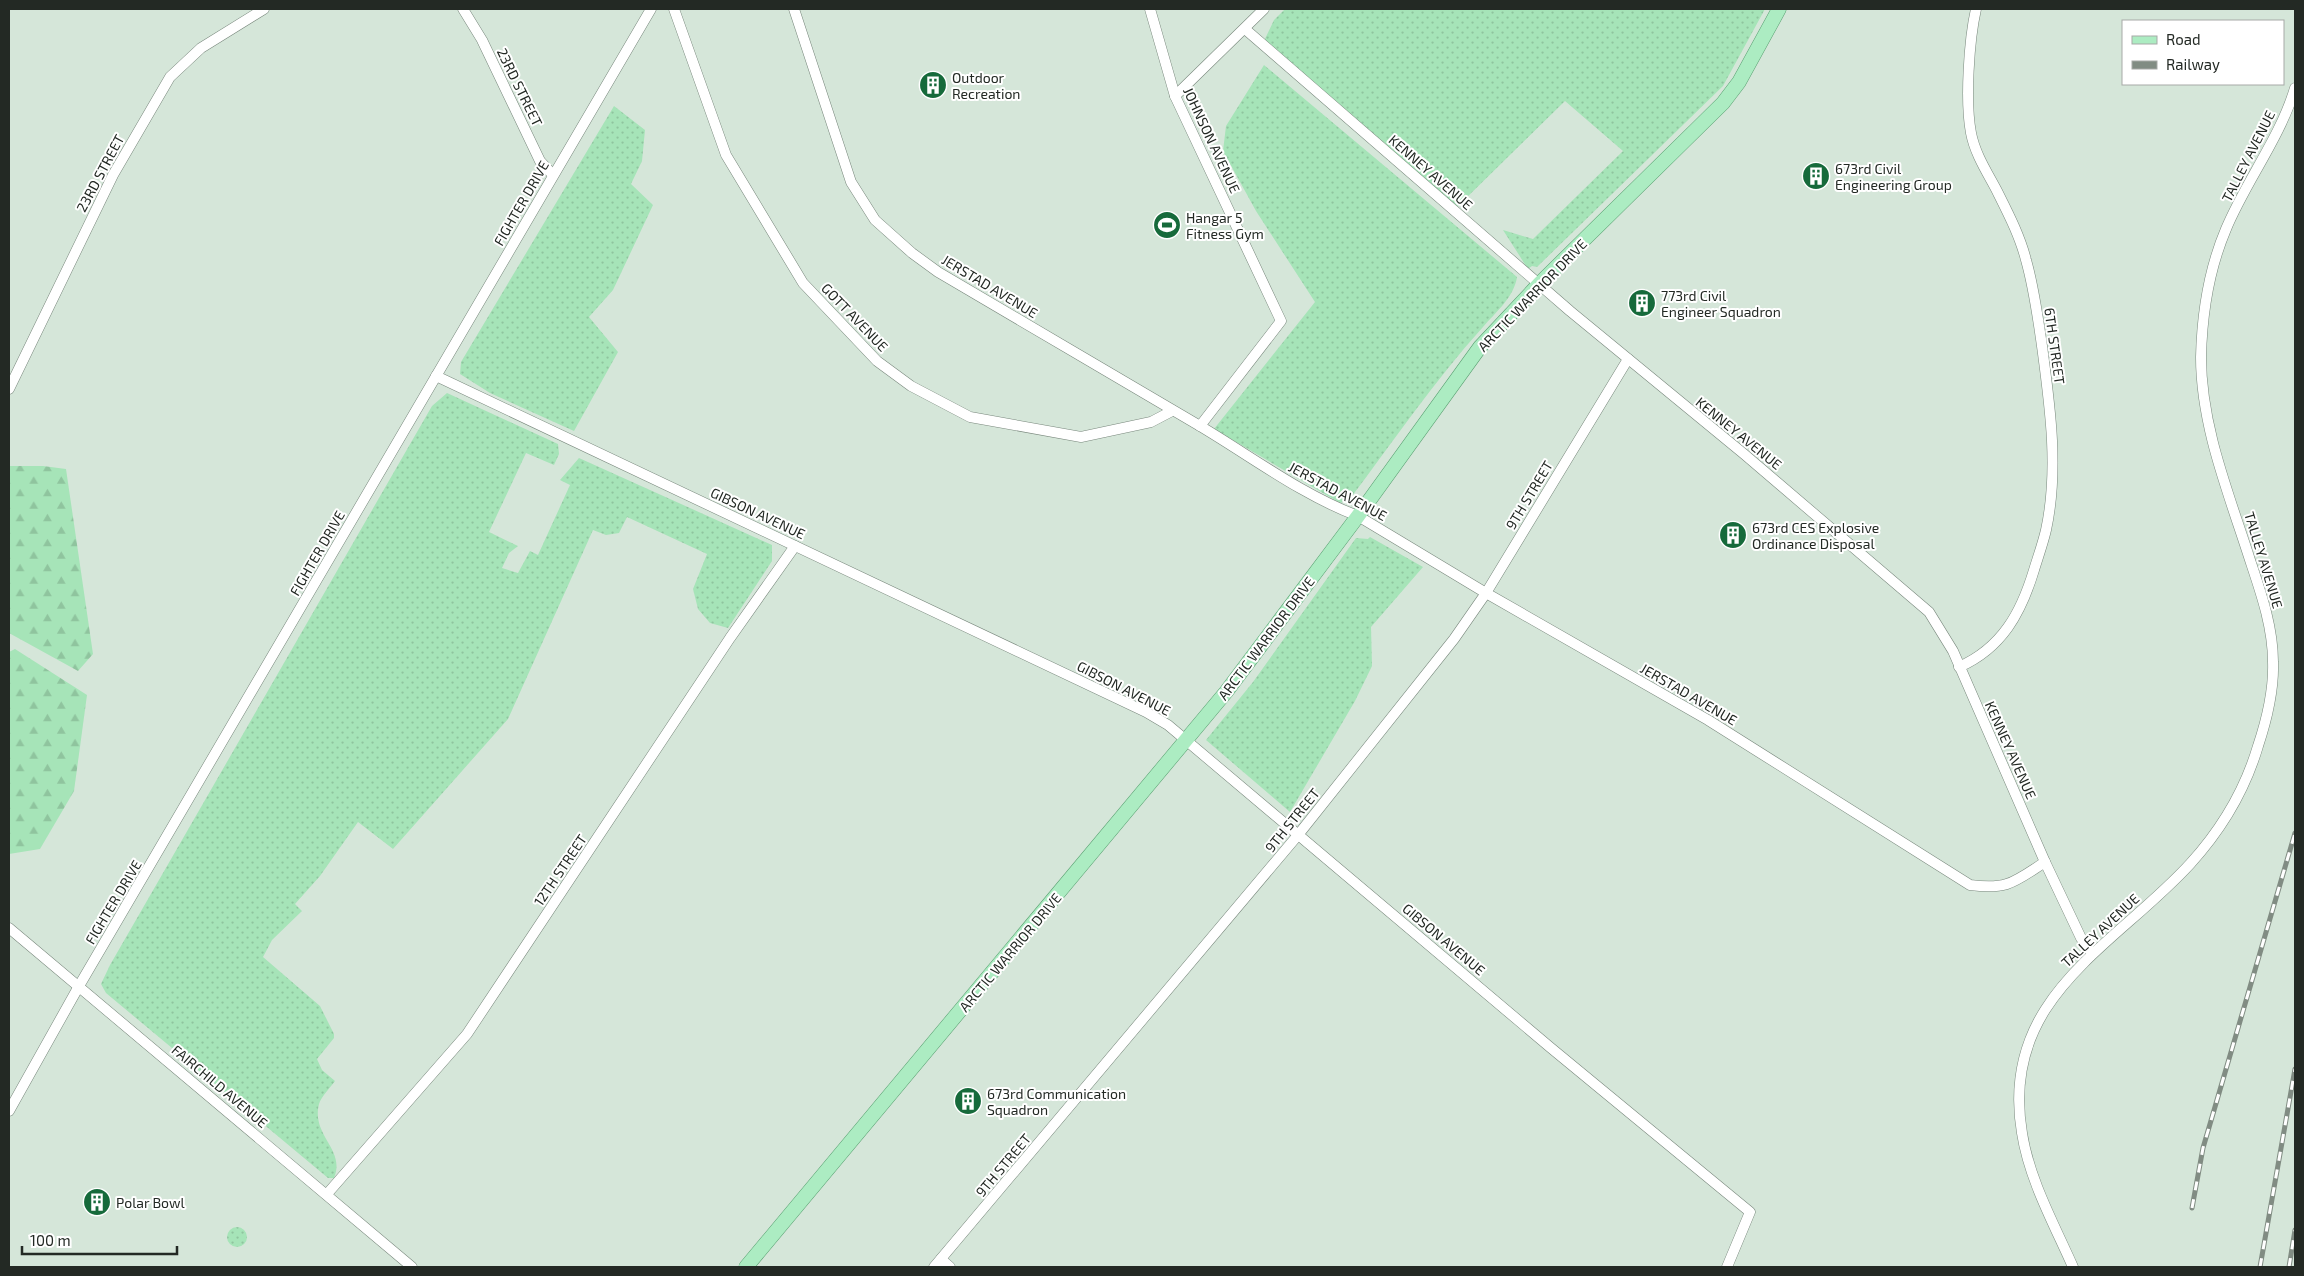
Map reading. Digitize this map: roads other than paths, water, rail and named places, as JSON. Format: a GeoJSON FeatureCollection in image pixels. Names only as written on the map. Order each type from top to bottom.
{"type":"FeatureCollection","features":[{"type":"Feature","properties":{"kind":"main road","name":"ARCTIC WARRIOR DRIVE"},"geometry":{"type":"LineString","coordinates":[[746,1267],[1226,692],[1358,516],[1480,347],[1539,284],[1723,104],[1739,82],[1780,9]]}},
{"type":"Feature","properties":{"kind":"street","name":"23RD STREET"},"geometry":{"type":"LineString","coordinates":[[9,389],[113,175],[170,77],[201,48],[264,9]]}},
{"type":"Feature","properties":{"kind":"street","name":"23RD STREET"},"geometry":{"type":"LineString","coordinates":[[462,9],[482,40],[540,161],[553,175]]}},
{"type":"Feature","properties":{"kind":"street","name":"FIGHTER DRIVE"},"geometry":{"type":"LineString","coordinates":[[9,1111],[80,986],[651,9]]}},
{"type":"Feature","properties":{"kind":"street","name":"GOTT AVENUE"},"geometry":{"type":"LineString","coordinates":[[674,9],[726,156],[803,283],[877,361],[910,386],[970,417],[1081,437],[1151,422],[1172,411]]}},
{"type":"Feature","properties":{"kind":"street","name":"JERSTAD AVENUE"},"geometry":{"type":"LineString","coordinates":[[794,9],[851,182],[875,220],[938,272],[1200,426],[1251,460],[1329,504],[1358,516],[1486,593],[1708,720],[1970,885],[1991,888],[2009,884],[2045,862]]}},
{"type":"Feature","properties":{"kind":"street","name":"JOHNSON AVENUE"},"geometry":{"type":"LineString","coordinates":[[1150,9],[1176,96],[1282,321],[1200,426]]}},
{"type":"Feature","properties":{"kind":"street"},"geometry":{"type":"LineString","coordinates":[[1176,96],[1264,9]]}},
{"type":"Feature","properties":{"kind":"street","name":"6TH STREET"},"geometry":{"type":"LineString","coordinates":[[1959,668],[1991,648],[2001,638],[2022,602],[2046,531],[2052,457],[2045,372],[2027,261],[2009,214],[1975,148],[1971,132],[1971,30],[1976,9]]}},
{"type":"Feature","properties":{"kind":"street","name":"KENNEY AVENUE"},"geometry":{"type":"LineString","coordinates":[[1245,29],[1628,360],[1744,454],[1929,612],[1953,651],[2045,862],[2081,938],[2092,953]]}},
{"type":"Feature","properties":{"kind":"street","name":"TALLEY AVENUE"},"geometry":{"type":"LineString","coordinates":[[2072,1267],[2027,1158],[2021,1130],[2020,1084],[2030,1039],[2050,1001],[2092,953],[2188,866],[2212,838],[2232,806],[2247,776],[2268,712],[2273,678],[2272,641],[2264,603],[2209,426],[2203,394],[2202,357],[2208,290],[2226,228],[2284,118],[2295,88]]}},
{"type":"Feature","properties":{"kind":"street","name":"9TH STREET"},"geometry":{"type":"LineString","coordinates":[[938,1263],[1298,835],[1434,666],[1486,593],[1628,360]]}},
{"type":"Feature","properties":{"kind":"street","name":"GIBSON AVENUE"},"geometry":{"type":"LineString","coordinates":[[436,376],[1168,724],[1185,741],[1750,1212],[1727,1267]]}},
{"type":"Feature","properties":{"kind":"street","name":"12TH STREET"},"geometry":{"type":"LineString","coordinates":[[327,1194],[467,1034],[725,646],[795,546]]}},
{"type":"Feature","properties":{"kind":"street","name":"FAIRCHILD AVENUE"},"geometry":{"type":"LineString","coordinates":[[9,928],[412,1267]]}},
{"type":"Feature","properties":{"kind":"street"},"geometry":{"type":"LineString","coordinates":[[938,1263],[950,1267]]}},
{"type":"Feature","properties":{"kind":"railway"},"geometry":{"type":"LineString","coordinates":[[2192,1208],[2203,1148],[2295,833]]}},
{"type":"Feature","properties":{"kind":"railway"},"geometry":{"type":"LineString","coordinates":[[2260,1267],[2295,1069]]}},
{"type":"Feature","properties":{"kind":"railway"},"geometry":{"type":"LineString","coordinates":[[2289,1267],[2295,1230]]}},
{"type":"Feature","properties":{"kind":"place","name":"Outdoor Recreation"},"geometry":{"type":"Point","coordinates":[933,85]}},
{"type":"Feature","properties":{"kind":"place","name":"673rd Civil Engineering Group"},"geometry":{"type":"Point","coordinates":[1816,176]}},
{"type":"Feature","properties":{"kind":"place","name":"Hangar 5 Fitness Gym"},"geometry":{"type":"Point","coordinates":[1167,225]}},
{"type":"Feature","properties":{"kind":"place","name":"773rd Civil Engineer Squadron"},"geometry":{"type":"Point","coordinates":[1642,303]}},
{"type":"Feature","properties":{"kind":"place","name":"673rd CES Explosive Ordinance Disposal"},"geometry":{"type":"Point","coordinates":[1733,535]}},
{"type":"Feature","properties":{"kind":"place","name":"673rd Communication Squadron"},"geometry":{"type":"Point","coordinates":[968,1101]}},
{"type":"Feature","properties":{"kind":"place","name":"Polar Bowl"},"geometry":{"type":"Point","coordinates":[97,1202]}}]}
